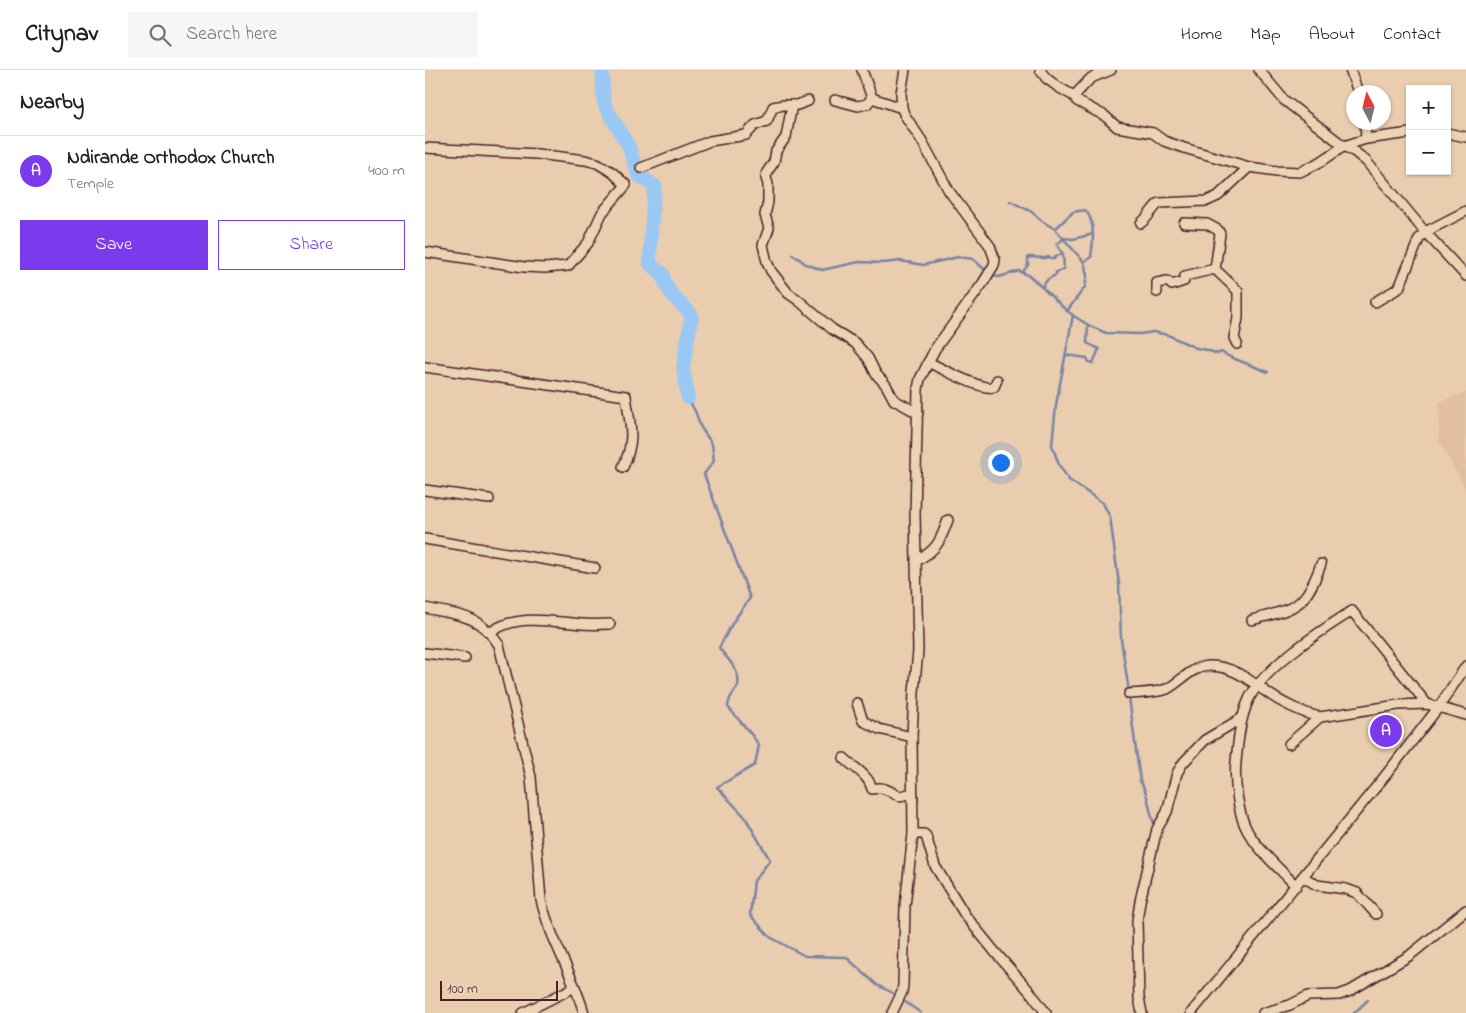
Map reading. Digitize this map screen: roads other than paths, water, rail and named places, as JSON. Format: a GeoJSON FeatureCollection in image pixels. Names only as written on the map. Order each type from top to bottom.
{"type":"FeatureCollection","features":[{"type":"Feature","properties":{"kind":"street"},"geometry":{"type":"LineString","coordinates":[[862,70],[872,98]]}},
{"type":"Feature","properties":{"kind":"street"},"geometry":{"type":"LineString","coordinates":[[892,1013],[902,992],[903,985],[905,906],[913,834],[912,736],[914,692],[919,651],[915,514],[917,413],[920,380],[944,335],[983,283],[995,260],[990,246],[949,191],[922,141],[908,121],[902,108],[901,93],[905,70]]}},
{"type":"Feature","properties":{"kind":"street"},"geometry":{"type":"LineString","coordinates":[[1040,70],[1046,78],[1074,96],[1077,101],[1105,116],[1117,127],[1153,133],[1165,141],[1249,167],[1299,172],[1322,161],[1344,146],[1366,139],[1406,134]]}},
{"type":"Feature","properties":{"kind":"street"},"geometry":{"type":"LineString","coordinates":[[1074,96],[1091,78],[1111,70]]}},
{"type":"Feature","properties":{"kind":"street"},"geometry":{"type":"LineString","coordinates":[[1259,70],[1284,100],[1366,161],[1425,232],[1466,276]]}},
{"type":"Feature","properties":{"kind":"street"},"geometry":{"type":"LineString","coordinates":[[1350,70],[1355,85]]}},
{"type":"Feature","properties":{"kind":"street"},"geometry":{"type":"LineString","coordinates":[[835,100],[858,106],[867,104],[872,98]]}},
{"type":"Feature","properties":{"kind":"street"},"geometry":{"type":"LineString","coordinates":[[872,98],[902,108]]}},
{"type":"Feature","properties":{"kind":"street"},"geometry":{"type":"LineString","coordinates":[[641,168],[710,141],[746,134],[755,125],[767,121],[773,108],[808,101]]}},
{"type":"Feature","properties":{"kind":"street"},"geometry":{"type":"LineString","coordinates":[[792,105],[786,137],[776,151],[774,162],[767,172],[766,178],[768,202],[765,216],[769,228],[763,245],[767,262],[776,279],[788,293],[831,329],[855,343],[868,358],[876,374],[894,400],[917,413]]}},
{"type":"Feature","properties":{"kind":"street"},"geometry":{"type":"LineString","coordinates":[[1365,130],[1366,139]]}},
{"type":"Feature","properties":{"kind":"street"},"geometry":{"type":"LineString","coordinates":[[1451,134],[1466,137]]}},
{"type":"Feature","properties":{"kind":"street"},"geometry":{"type":"LineString","coordinates":[[425,148],[537,154],[585,160],[597,163],[626,185],[602,213],[587,243],[567,266],[524,267],[425,252]]}},
{"type":"Feature","properties":{"kind":"street"},"geometry":{"type":"LineString","coordinates":[[1141,223],[1159,203],[1207,201],[1218,196],[1249,167]]}},
{"type":"Feature","properties":{"kind":"street"},"geometry":{"type":"LineString","coordinates":[[1375,302],[1399,288],[1419,239],[1425,232],[1466,211]]}},
{"type":"Feature","properties":{"kind":"street"},"geometry":{"type":"LineString","coordinates":[[1184,223],[1207,224],[1218,230],[1220,234],[1215,270]]}},
{"type":"Feature","properties":{"kind":"street"},"geometry":{"type":"LineString","coordinates":[[1157,292],[1157,283],[1167,280],[1172,284],[1184,281],[1185,276],[1215,270]]}},
{"type":"Feature","properties":{"kind":"street"},"geometry":{"type":"LineString","coordinates":[[1215,270],[1237,291],[1238,318],[1234,338],[1237,344]]}},
{"type":"Feature","properties":{"kind":"street"},"geometry":{"type":"LineString","coordinates":[[928,362],[961,378],[989,388],[994,387],[997,380]]}},
{"type":"Feature","properties":{"kind":"street"},"geometry":{"type":"LineString","coordinates":[[425,367],[626,396],[631,447],[623,467]]}},
{"type":"Feature","properties":{"kind":"street"},"geometry":{"type":"LineString","coordinates":[[425,490],[489,499]]}},
{"type":"Feature","properties":{"kind":"street"},"geometry":{"type":"LineString","coordinates":[[916,561],[936,548],[949,520]]}},
{"type":"Feature","properties":{"kind":"street"},"geometry":{"type":"LineString","coordinates":[[425,539],[595,568]]}},
{"type":"Feature","properties":{"kind":"street"},"geometry":{"type":"LineString","coordinates":[[1252,620],[1294,607],[1305,598],[1315,582],[1321,564]]}},
{"type":"Feature","properties":{"kind":"street"},"geometry":{"type":"LineString","coordinates":[[425,608],[467,617],[480,623],[491,632],[499,645],[531,777],[535,804],[539,888],[542,908],[584,1013]]}},
{"type":"Feature","properties":{"kind":"street"},"geometry":{"type":"LineString","coordinates":[[1296,886],[1249,833],[1243,821],[1235,779],[1239,735],[1242,718],[1257,685],[1296,650],[1352,611],[1427,704]]}},
{"type":"Feature","properties":{"kind":"street"},"geometry":{"type":"LineString","coordinates":[[491,632],[502,624],[531,620],[610,624]]}},
{"type":"Feature","properties":{"kind":"street"},"geometry":{"type":"LineString","coordinates":[[425,653],[465,658]]}},
{"type":"Feature","properties":{"kind":"street"},"geometry":{"type":"LineString","coordinates":[[1129,694],[1164,690],[1190,672],[1210,666],[1241,674],[1266,692],[1310,715],[1320,717],[1389,706],[1427,704],[1466,715]]}},
{"type":"Feature","properties":{"kind":"street"},"geometry":{"type":"LineString","coordinates":[[1191,1013],[1296,886],[1438,708],[1466,666]]}},
{"type":"Feature","properties":{"kind":"street"},"geometry":{"type":"LineString","coordinates":[[857,703],[863,721],[879,730],[912,736]]}},
{"type":"Feature","properties":{"kind":"street"},"geometry":{"type":"LineString","coordinates":[[1289,744],[1320,717]]}},
{"type":"Feature","properties":{"kind":"street"},"geometry":{"type":"LineString","coordinates":[[1142,1013],[1140,1008],[1137,921],[1157,829],[1167,812],[1177,773],[1183,763],[1205,740],[1242,718]]}},
{"type":"Feature","properties":{"kind":"street"},"geometry":{"type":"LineString","coordinates":[[843,758],[853,764],[871,782],[872,788],[887,789],[893,794],[902,796],[909,794],[913,797]]}},
{"type":"Feature","properties":{"kind":"street"},"geometry":{"type":"LineString","coordinates":[[913,834],[924,834],[926,836],[935,866],[965,916],[1031,992],[1046,1013]]}},
{"type":"Feature","properties":{"kind":"street"},"geometry":{"type":"LineString","coordinates":[[1303,877],[1317,885],[1346,889],[1357,893],[1376,914]]}},
{"type":"Feature","properties":{"kind":"street"},"geometry":{"type":"LineString","coordinates":[[1263,1013],[1289,1005],[1308,996],[1339,995],[1350,991],[1409,956],[1466,910]]}},
{"type":"Feature","properties":{"kind":"street"},"geometry":{"type":"LineString","coordinates":[[523,1013],[575,987]]}},
{"type":"Feature","properties":{"kind":"waterway"},"geometry":{"type":"LineString","coordinates":[[602,70],[604,104],[629,147],[638,175],[655,186],[650,264],[663,274],[670,292],[692,315],[683,367],[688,398]]}},
{"type":"Feature","properties":{"kind":"waterway"},"geometry":{"type":"LineString","coordinates":[[1010,201],[1032,212],[1055,229],[1084,262],[1087,275],[1085,287],[1067,311],[1073,315],[1056,405],[1052,445],[1059,465],[1069,480],[1103,503],[1110,517],[1119,584],[1121,639],[1129,692]]}},
{"type":"Feature","properties":{"kind":"waterway"},"geometry":{"type":"LineString","coordinates":[[1055,229],[1073,212],[1085,210],[1091,220],[1093,239],[1091,257],[1084,262]]}},
{"type":"Feature","properties":{"kind":"waterway"},"geometry":{"type":"LineString","coordinates":[[1063,238],[1073,239],[1093,234]]}},
{"type":"Feature","properties":{"kind":"waterway"},"geometry":{"type":"LineString","coordinates":[[1042,287],[1048,279],[1056,275],[1056,272],[1064,269],[1063,254],[1056,244],[1064,239]]}},
{"type":"Feature","properties":{"kind":"waterway"},"geometry":{"type":"LineString","coordinates":[[792,254],[806,264],[822,270],[859,262],[883,263],[901,261],[923,265],[958,257],[973,259],[984,269]]}},
{"type":"Feature","properties":{"kind":"waterway"},"geometry":{"type":"LineString","coordinates":[[1022,273],[1028,265],[1028,257],[1049,257],[1054,259],[1056,256],[1063,254]]}},
{"type":"Feature","properties":{"kind":"waterway"},"geometry":{"type":"LineString","coordinates":[[992,276],[999,277],[1019,271],[1030,276],[1067,311]]}},
{"type":"Feature","properties":{"kind":"waterway"},"geometry":{"type":"LineString","coordinates":[[1072,315],[1106,333],[1140,334],[1153,332],[1168,335],[1196,348],[1218,354],[1221,352],[1268,372]]}},
{"type":"Feature","properties":{"kind":"waterway"},"geometry":{"type":"LineString","coordinates":[[1066,355],[1087,358],[1089,362],[1093,363],[1099,349],[1087,343],[1088,325]]}},
{"type":"Feature","properties":{"kind":"waterway"},"geometry":{"type":"LineString","coordinates":[[688,398],[700,426],[712,444],[714,461],[704,474],[750,598],[733,622],[719,648],[733,665],[738,680],[737,688],[730,699],[728,707],[759,745],[755,765],[717,787],[745,817],[770,860],[754,881],[750,915],[770,937],[805,956],[846,957],[877,985],[893,993]]}},
{"type":"Feature","properties":{"kind":"waterway"},"geometry":{"type":"LineString","coordinates":[[1129,697],[1140,781],[1146,792],[1156,828]]}},
{"type":"Feature","properties":{"kind":"waterway"},"geometry":{"type":"LineString","coordinates":[[901,999],[921,1013]]}},
{"type":"Feature","properties":{"kind":"waterway"},"geometry":{"type":"LineString","coordinates":[[1354,1013],[1368,1000]]}},
{"type":"Feature","properties":{"kind":"place","name":"Ndirande Orthodox Church"},"geometry":{"type":"Point","coordinates":[1386,731]}}]}
